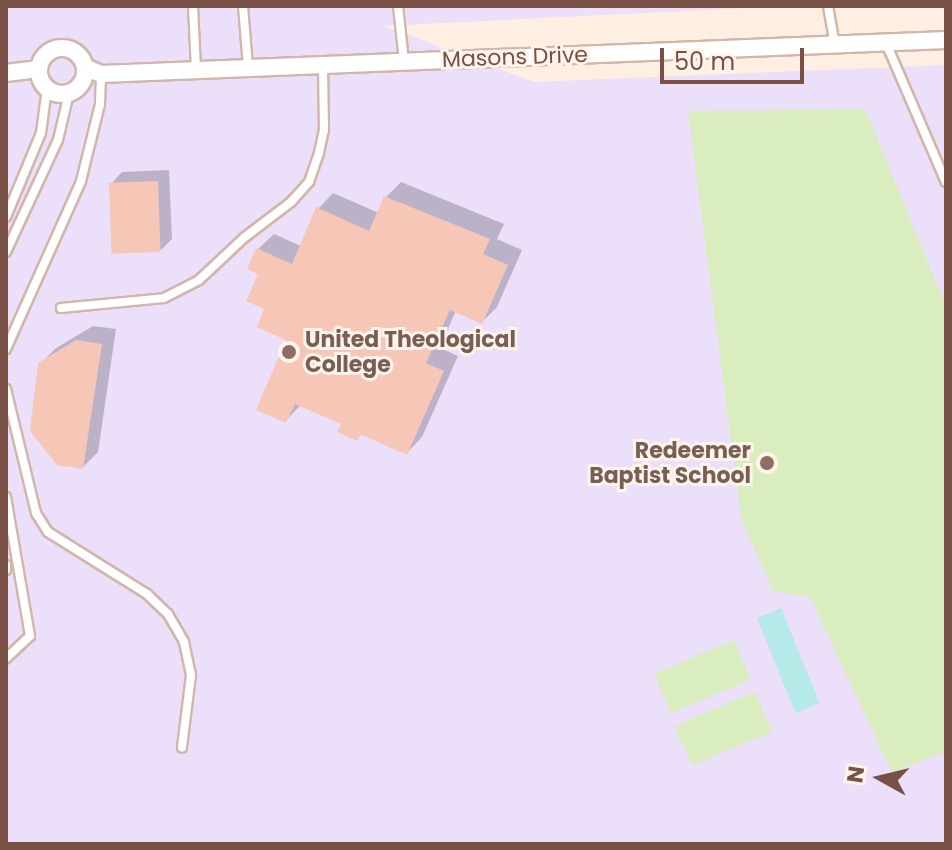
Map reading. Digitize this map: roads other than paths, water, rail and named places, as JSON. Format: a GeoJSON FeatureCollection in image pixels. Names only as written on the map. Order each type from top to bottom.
{"type":"FeatureCollection","features":[{"type":"Feature","properties":{"kind":"street","name":"Masons Drive"},"geometry":{"type":"LineString","coordinates":[[85,67],[101,74],[946,40]]}},
{"type":"Feature","properties":{"kind":"street"},"geometry":{"type":"LineString","coordinates":[[64,48],[75,52],[85,67],[81,83],[69,93],[47,88],[39,69],[50,51],[64,48]]}},
{"type":"Feature","properties":{"kind":"street"},"geometry":{"type":"LineString","coordinates":[[6,73],[39,69]]}},
{"type":"Feature","properties":{"kind":"lane"},"geometry":{"type":"LineString","coordinates":[[193,6],[196,69]]}},
{"type":"Feature","properties":{"kind":"lane"},"geometry":{"type":"LineString","coordinates":[[243,6],[248,67]]}},
{"type":"Feature","properties":{"kind":"lane"},"geometry":{"type":"LineString","coordinates":[[398,6],[404,61]]}},
{"type":"Feature","properties":{"kind":"lane"},"geometry":{"type":"LineString","coordinates":[[828,6],[836,45]]}},
{"type":"Feature","properties":{"kind":"lane"},"geometry":{"type":"LineString","coordinates":[[885,43],[946,182]]}},
{"type":"Feature","properties":{"kind":"lane"},"geometry":{"type":"LineString","coordinates":[[61,308],[164,298],[199,280],[245,237],[291,202],[309,182],[319,153],[324,130],[323,64]]}},
{"type":"Feature","properties":{"kind":"lane"},"geometry":{"type":"LineString","coordinates":[[6,349],[81,181],[100,104],[101,74]]}},
{"type":"Feature","properties":{"kind":"lane"},"geometry":{"type":"LineString","coordinates":[[6,217],[41,133],[47,88]]}},
{"type":"Feature","properties":{"kind":"lane"},"geometry":{"type":"LineString","coordinates":[[6,252],[58,140],[69,93]]}},
{"type":"Feature","properties":{"kind":"lane"},"geometry":{"type":"LineString","coordinates":[[6,389],[36,513],[48,532],[147,594],[168,614],[184,642],[191,675],[182,747]]}},
{"type":"Feature","properties":{"kind":"lane"},"geometry":{"type":"LineString","coordinates":[[6,497],[30,636],[6,658]]}},
{"type":"Feature","properties":{"kind":"water"},"geometry":{"type":"Polygon","coordinates":[[[781,608],[820,703],[795,713],[757,618],[781,608]]]}},
{"type":"Feature","properties":{"kind":"place","name":"United Theological College"},"geometry":{"type":"Point","coordinates":[289,352]}},
{"type":"Feature","properties":{"kind":"place","name":"Redeemer Baptist School"},"geometry":{"type":"Point","coordinates":[767,463]}}]}
